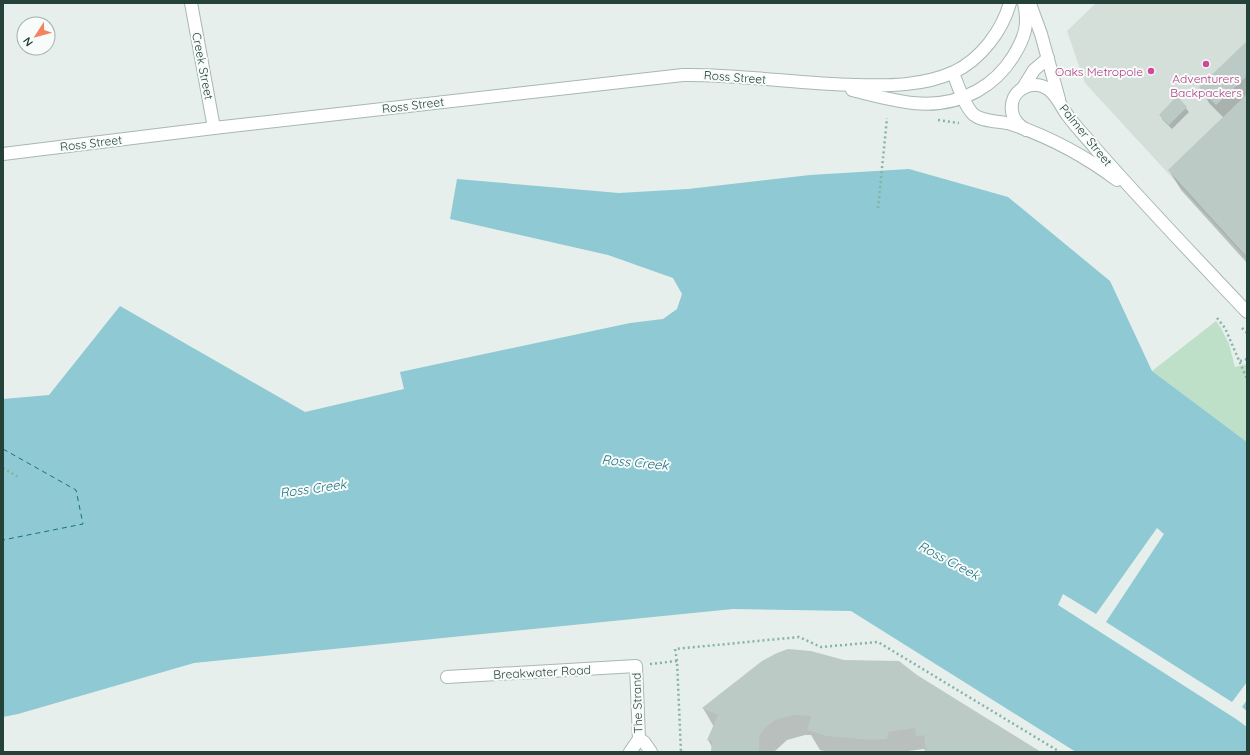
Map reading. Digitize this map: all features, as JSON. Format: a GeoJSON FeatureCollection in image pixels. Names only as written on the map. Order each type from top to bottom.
{"type":"FeatureCollection","features":[{"type":"Feature","properties":{"kind":"street","name":"Creek Street"},"geometry":{"type":"LineString","coordinates":[[191,3],[214,128]]}},
{"type":"Feature","properties":{"kind":"street","name":"Ross Street"},"geometry":{"type":"LineString","coordinates":[[3,154],[214,128],[682,75],[708,75],[824,84],[900,85],[933,80],[952,73],[976,58],[985,49],[1002,21],[1010,3]]}},
{"type":"Feature","properties":{"kind":"street","name":"Ross Street"},"geometry":{"type":"LineString","coordinates":[[824,84],[911,103],[942,104],[964,97],[990,82],[1006,67],[1012,58],[1021,43],[1026,27],[1027,19],[1024,3]]}},
{"type":"Feature","properties":{"kind":"street"},"geometry":{"type":"LineString","coordinates":[[1029,3],[1039,29],[1062,106]]}},
{"type":"Feature","properties":{"kind":"street","name":"Palmer Street"},"geometry":{"type":"LineString","coordinates":[[1026,130],[1016,121],[1012,114],[1011,108],[1014,96],[1023,88],[1031,73],[1048,58]]}},
{"type":"Feature","properties":{"kind":"street","name":"Palmer Street"},"geometry":{"type":"LineString","coordinates":[[952,73],[972,112],[977,116],[1009,124],[1046,137],[1100,168],[1142,202]]}},
{"type":"Feature","properties":{"kind":"street","name":"Palmer Street"},"geometry":{"type":"LineString","coordinates":[[1023,88],[1036,85],[1043,86],[1051,91],[1075,125],[1142,202],[1247,312]]}},
{"type":"Feature","properties":{"kind":"street","name":"Breakwater Road"},"geometry":{"type":"LineString","coordinates":[[448,678],[636,666]]}},
{"type":"Feature","properties":{"kind":"street","name":"The Strand"},"geometry":{"type":"LineString","coordinates":[[630,752],[639,739],[636,666]]}},
{"type":"Feature","properties":{"kind":"street","name":"The Strand"},"geometry":{"type":"LineString","coordinates":[[639,739],[644,742],[651,752]]}},
{"type":"Feature","properties":{"kind":"path"},"geometry":{"type":"LineString","coordinates":[[878,208],[887,118]]}},
{"type":"Feature","properties":{"kind":"path"},"geometry":{"type":"LineString","coordinates":[[931,119],[966,124]]}},
{"type":"Feature","properties":{"kind":"path"},"geometry":{"type":"LineString","coordinates":[[1217,318],[1225,328],[1247,379]]}},
{"type":"Feature","properties":{"kind":"path"},"geometry":{"type":"LineString","coordinates":[[1242,328],[1247,333]]}},
{"type":"Feature","properties":{"kind":"path"},"geometry":{"type":"LineString","coordinates":[[1240,361],[1247,359]]}},
{"type":"Feature","properties":{"kind":"path"},"geometry":{"type":"LineString","coordinates":[[3,468],[18,477]]}},
{"type":"Feature","properties":{"kind":"path"},"geometry":{"type":"LineString","coordinates":[[681,752],[677,661],[675,649],[799,636],[821,647],[878,642],[1060,752]]}},
{"type":"Feature","properties":{"kind":"path"},"geometry":{"type":"LineString","coordinates":[[636,666],[677,661]]}},
{"type":"Feature","properties":{"kind":"shaded area"},"geometry":{"type":"Polygon","coordinates":[[[1096,3],[1247,3],[1247,259],[1085,83],[1067,31],[1096,3]]]}},
{"type":"Feature","properties":{"kind":"green space"},"geometry":{"type":"Polygon","coordinates":[[[1216,321],[1229,344],[1235,367],[1247,364],[1247,442],[1152,371],[1216,321]]]}},
{"type":"Feature","properties":{"kind":"water","name":"Ross Creek"},"geometry":{"type":"Polygon","coordinates":[[[909,169],[1008,197],[1110,281],[1152,371],[1247,442],[1247,752],[1076,752],[851,611],[733,609],[194,663],[3,717],[3,399],[49,395],[120,306],[305,412],[404,389],[400,372],[630,323],[663,319],[677,309],[682,294],[673,278],[608,255],[450,219],[457,179],[619,193],[688,189],[810,175],[909,169]]]}},
{"type":"Feature","properties":{"kind":"pier"},"geometry":{"type":"Polygon","coordinates":[[[1157,528],[1164,534],[1106,622],[1232,702],[1247,682],[1247,700],[1242,707],[1247,711],[1247,727],[1058,605],[1063,594],[1096,614],[1157,528]]]}},
{"type":"Feature","properties":{"kind":"building"},"geometry":{"type":"Polygon","coordinates":[[[1247,41],[1247,76],[1216,105],[1199,87],[1247,41]]]}},
{"type":"Feature","properties":{"kind":"building"},"geometry":{"type":"Polygon","coordinates":[[[1247,94],[1247,257],[1168,170],[1247,94]]]}},
{"type":"Feature","properties":{"kind":"building"},"geometry":{"type":"Polygon","coordinates":[[[1177,96],[1187,107],[1169,125],[1159,115],[1177,96]]]}},
{"type":"Feature","properties":{"kind":"building"},"geometry":{"type":"Polygon","coordinates":[[[788,649],[811,651],[844,660],[899,661],[917,675],[1041,752],[926,752],[924,735],[916,737],[915,728],[889,732],[887,739],[870,740],[827,736],[807,730],[811,716],[793,715],[775,720],[765,728],[760,735],[759,752],[711,752],[712,741],[707,740],[718,715],[702,708],[762,661],[788,649]]]}},
{"type":"Feature","properties":{"kind":"ferry route"},"geometry":{"type":"LineString","coordinates":[[3,449],[76,490],[83,524],[3,540]]}},
{"type":"Feature","properties":{"kind":"place","name":"Adventurers Backpackers"},"geometry":{"type":"Point","coordinates":[1206,64]}},
{"type":"Feature","properties":{"kind":"place","name":"Oaks Metropole"},"geometry":{"type":"Point","coordinates":[1151,71]}}]}
